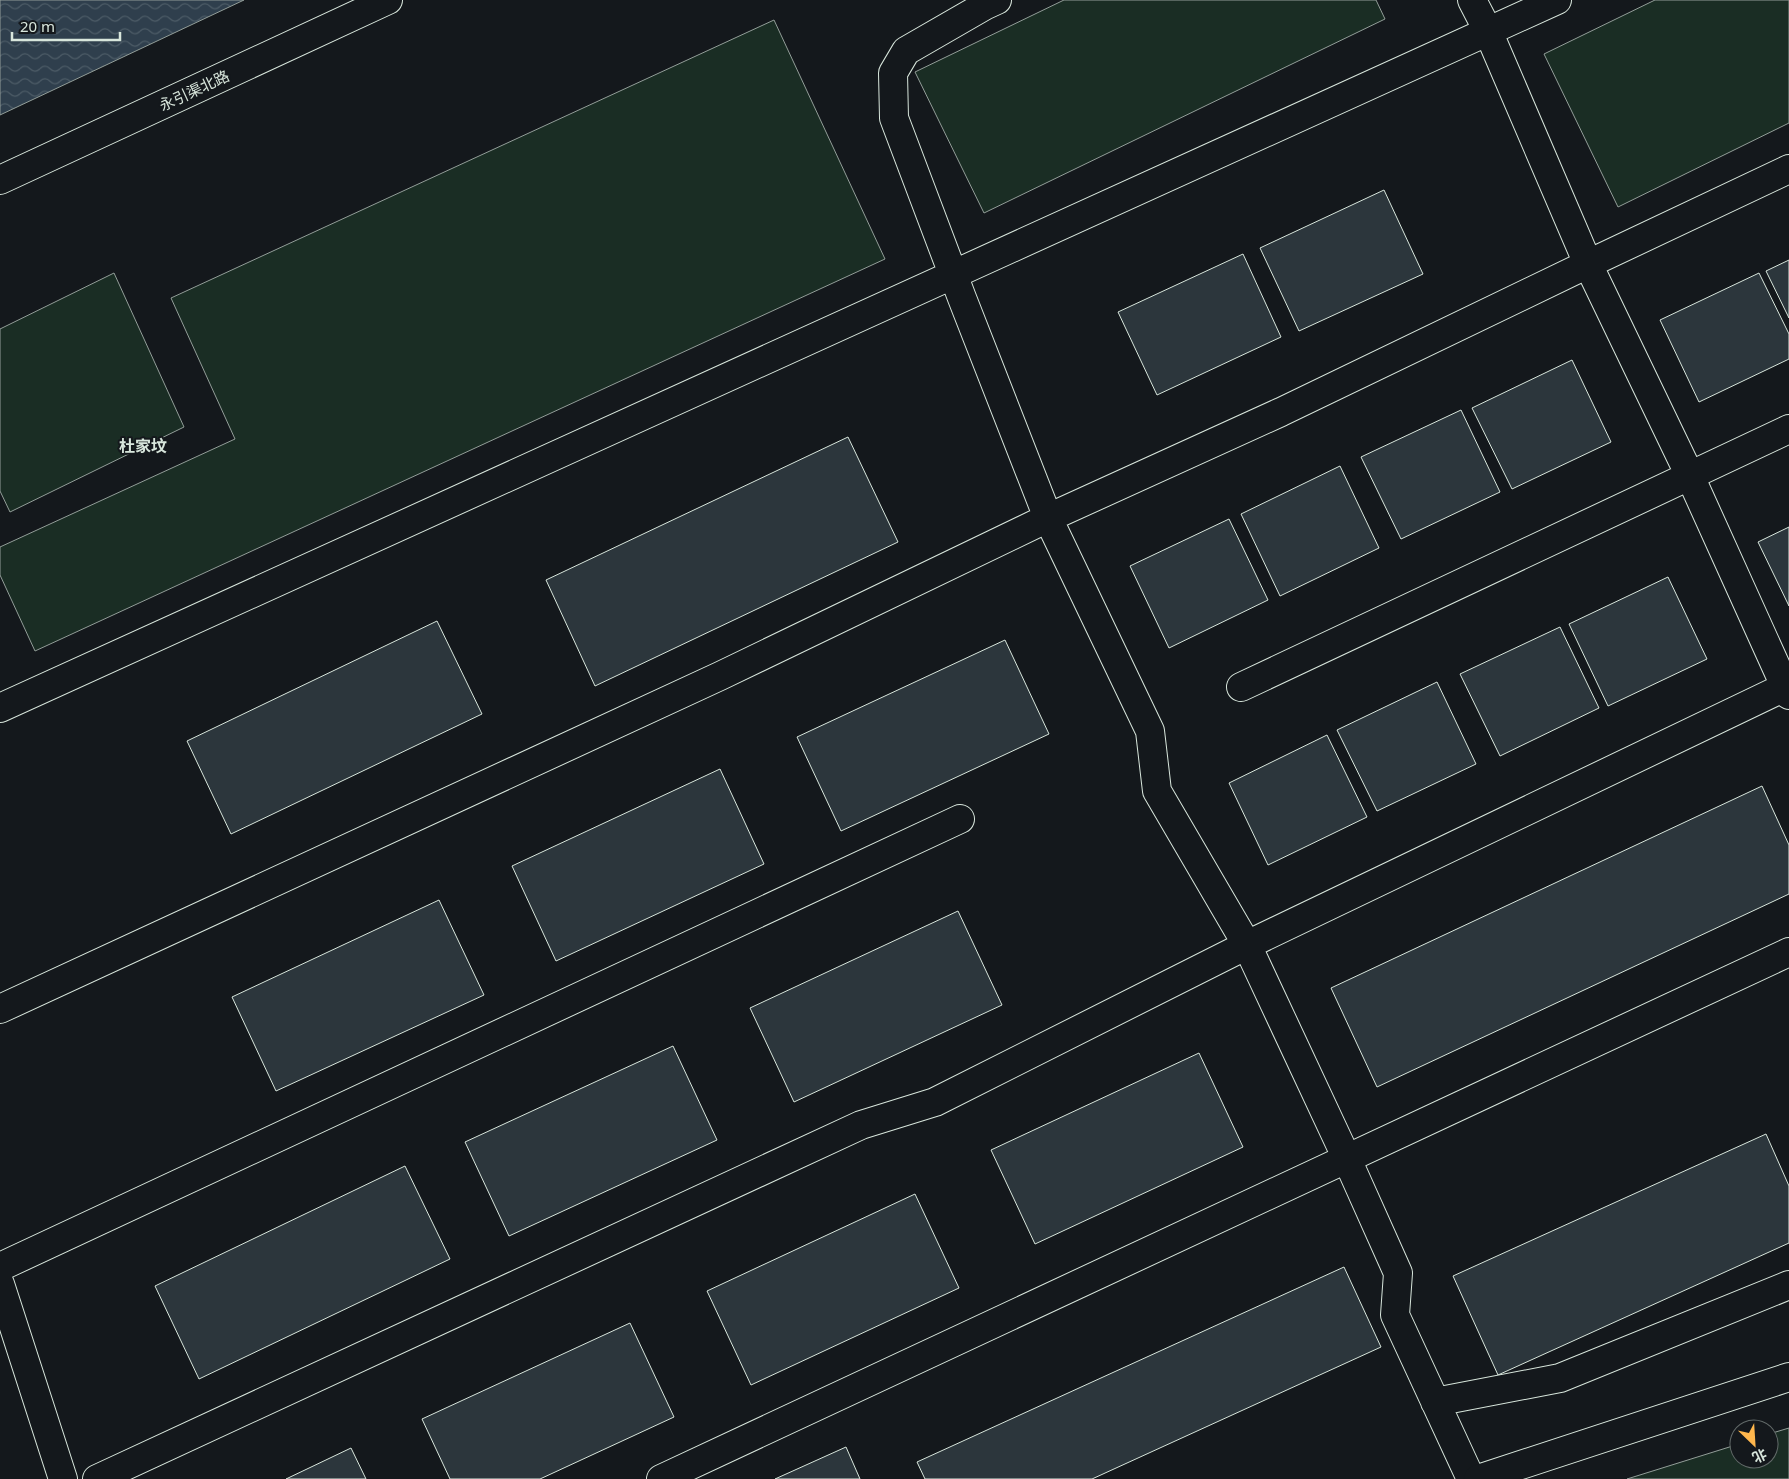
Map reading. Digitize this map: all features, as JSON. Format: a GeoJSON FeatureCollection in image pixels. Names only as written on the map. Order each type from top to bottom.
{"type":"FeatureCollection","features":[{"type":"Feature","properties":{"kind":"street","name":"永引渠北路"},"geometry":{"type":"LineString","coordinates":[[0,180],[388,0]]}},
{"type":"Feature","properties":{"kind":"street"},"geometry":{"type":"LineString","coordinates":[[997,0],[906,51],[892,73],[894,118],[1048,518],[1150,731],[1157,791],[1247,945],[1347,1159],[1398,1273],[1396,1315],[1472,1479]]}},
{"type":"Feature","properties":{"kind":"street"},"geometry":{"type":"LineString","coordinates":[[97,1479],[861,1125],[935,1102],[1247,945],[1788,689],[1690,476],[1588,264],[1488,31],[1472,0]]}},
{"type":"Feature","properties":{"kind":"street"},"geometry":{"type":"LineString","coordinates":[[0,708],[1557,0]]}},
{"type":"Feature","properties":{"kind":"street"},"geometry":{"type":"LineString","coordinates":[[0,1010],[711,680],[1048,518],[1281,412],[1789,169]]}},
{"type":"Feature","properties":{"kind":"street"},"geometry":{"type":"LineString","coordinates":[[1241,688],[1789,429]]}},
{"type":"Feature","properties":{"kind":"street"},"geometry":{"type":"LineString","coordinates":[[0,1267],[960,819]]}},
{"type":"Feature","properties":{"kind":"street"},"geometry":{"type":"LineString","coordinates":[[662,1479],[1789,952]]}},
{"type":"Feature","properties":{"kind":"street"},"geometry":{"type":"LineString","coordinates":[[0,1284],[63,1479]]}},
{"type":"Feature","properties":{"kind":"street"},"geometry":{"type":"LineString","coordinates":[[1436,1402],[1560,1378],[1789,1285]]}},
{"type":"Feature","properties":{"kind":"street"},"geometry":{"type":"LineString","coordinates":[[1478,1479],[1789,1378]]}},
{"type":"Feature","properties":{"kind":"green space"},"geometry":{"type":"Polygon","coordinates":[[[1064,0],[1376,0],[1385,19],[984,213],[915,72],[1064,0]]]}},
{"type":"Feature","properties":{"kind":"green space"},"geometry":{"type":"Polygon","coordinates":[[[1655,0],[1789,0],[1789,123],[1618,207],[1544,54],[1655,0]]]}},
{"type":"Feature","properties":{"kind":"green space"},"geometry":{"type":"Polygon","coordinates":[[[774,20],[885,259],[35,651],[0,575],[0,547],[235,439],[171,298],[774,20]]]}},
{"type":"Feature","properties":{"kind":"green space"},"geometry":{"type":"Polygon","coordinates":[[[114,273],[184,427],[10,512],[0,491],[0,329],[114,273]]]}},
{"type":"Feature","properties":{"kind":"green space"},"geometry":{"type":"Polygon","coordinates":[[[1789,1428],[1789,1479],[1627,1479],[1729,1447],[1729,1469],[1779,1469],[1779,1431],[1789,1428]]]}},
{"type":"Feature","properties":{"kind":"water"},"geometry":{"type":"Polygon","coordinates":[[[0,0],[244,0],[0,115],[0,0]]]}},
{"type":"Feature","properties":{"kind":"building"},"geometry":{"type":"Polygon","coordinates":[[[1384,190],[1423,274],[1299,331],[1260,248],[1384,190]]]}},
{"type":"Feature","properties":{"kind":"building"},"geometry":{"type":"Polygon","coordinates":[[[1243,254],[1281,337],[1157,395],[1118,312],[1243,254]]]}},
{"type":"Feature","properties":{"kind":"building"},"geometry":{"type":"Polygon","coordinates":[[[1789,260],[1789,318],[1766,271],[1789,260]]]}},
{"type":"Feature","properties":{"kind":"building"},"geometry":{"type":"Polygon","coordinates":[[[1759,273],[1789,334],[1789,359],[1699,402],[1660,320],[1759,273]]]}},
{"type":"Feature","properties":{"kind":"building"},"geometry":{"type":"Polygon","coordinates":[[[1572,360],[1611,442],[1512,489],[1472,408],[1572,360]]]}},
{"type":"Feature","properties":{"kind":"building"},"geometry":{"type":"Polygon","coordinates":[[[1461,410],[1500,492],[1401,539],[1361,457],[1461,410]]]}},
{"type":"Feature","properties":{"kind":"building"},"geometry":{"type":"Polygon","coordinates":[[[848,437],[898,542],[595,686],[546,580],[848,437]]]}},
{"type":"Feature","properties":{"kind":"building"},"geometry":{"type":"Polygon","coordinates":[[[1340,466],[1379,548],[1280,596],[1241,514],[1340,466]]]}},
{"type":"Feature","properties":{"kind":"building"},"geometry":{"type":"Polygon","coordinates":[[[1229,519],[1268,600],[1169,648],[1130,566],[1229,519]]]}},
{"type":"Feature","properties":{"kind":"building"},"geometry":{"type":"Polygon","coordinates":[[[1789,527],[1789,606],[1758,542],[1789,527]]]}},
{"type":"Feature","properties":{"kind":"building"},"geometry":{"type":"Polygon","coordinates":[[[1668,577],[1707,659],[1608,706],[1569,624],[1668,577]]]}},
{"type":"Feature","properties":{"kind":"building"},"geometry":{"type":"Polygon","coordinates":[[[437,621],[482,714],[231,834],[187,741],[437,621]]]}},
{"type":"Feature","properties":{"kind":"building"},"geometry":{"type":"Polygon","coordinates":[[[1560,627],[1599,708],[1500,756],[1460,674],[1560,627]]]}},
{"type":"Feature","properties":{"kind":"building"},"geometry":{"type":"Polygon","coordinates":[[[1005,640],[1049,734],[841,831],[797,737],[1005,640]]]}},
{"type":"Feature","properties":{"kind":"building"},"geometry":{"type":"Polygon","coordinates":[[[1437,682],[1476,764],[1377,811],[1337,730],[1437,682]]]}},
{"type":"Feature","properties":{"kind":"building"},"geometry":{"type":"Polygon","coordinates":[[[1327,735],[1367,817],[1268,865],[1229,783],[1327,735]]]}},
{"type":"Feature","properties":{"kind":"building"},"geometry":{"type":"Polygon","coordinates":[[[720,769],[764,864],[556,961],[512,866],[720,769]]]}},
{"type":"Feature","properties":{"kind":"building"},"geometry":{"type":"Polygon","coordinates":[[[1762,786],[1789,845],[1789,894],[1377,1087],[1331,988],[1762,786]]]}},
{"type":"Feature","properties":{"kind":"building"},"geometry":{"type":"Polygon","coordinates":[[[439,900],[484,995],[276,1091],[232,997],[439,900]]]}},
{"type":"Feature","properties":{"kind":"building"},"geometry":{"type":"Polygon","coordinates":[[[958,911],[1002,1005],[794,1102],[750,1008],[958,911]]]}},
{"type":"Feature","properties":{"kind":"building"},"geometry":{"type":"Polygon","coordinates":[[[673,1046],[717,1140],[509,1236],[465,1142],[673,1046]]]}},
{"type":"Feature","properties":{"kind":"building"},"geometry":{"type":"Polygon","coordinates":[[[1199,1053],[1243,1147],[1035,1244],[991,1150],[1199,1053]]]}},
{"type":"Feature","properties":{"kind":"building"},"geometry":{"type":"Polygon","coordinates":[[[1766,1134],[1789,1186],[1789,1243],[1498,1375],[1453,1276],[1766,1134]]]}},
{"type":"Feature","properties":{"kind":"building"},"geometry":{"type":"Polygon","coordinates":[[[405,1166],[450,1259],[199,1379],[155,1286],[405,1166]]]}},
{"type":"Feature","properties":{"kind":"building"},"geometry":{"type":"Polygon","coordinates":[[[915,1194],[959,1288],[751,1385],[707,1291],[915,1194]]]}},
{"type":"Feature","properties":{"kind":"building"},"geometry":{"type":"Polygon","coordinates":[[[1344,1267],[1381,1347],[1092,1479],[925,1479],[917,1462],[1344,1267]]]}},
{"type":"Feature","properties":{"kind":"building"},"geometry":{"type":"Polygon","coordinates":[[[630,1323],[674,1417],[540,1479],[450,1479],[422,1419],[630,1323]]]}},
{"type":"Feature","properties":{"kind":"building"},"geometry":{"type":"Polygon","coordinates":[[[846,1447],[860,1479],[775,1479],[846,1447]]]}},
{"type":"Feature","properties":{"kind":"building"},"geometry":{"type":"Polygon","coordinates":[[[351,1448],[366,1479],[286,1479],[351,1448]]]}},
{"type":"Feature","properties":{"kind":"district","name":"杜家坟"},"geometry":{"type":"Point","coordinates":[143,446]}}]}
